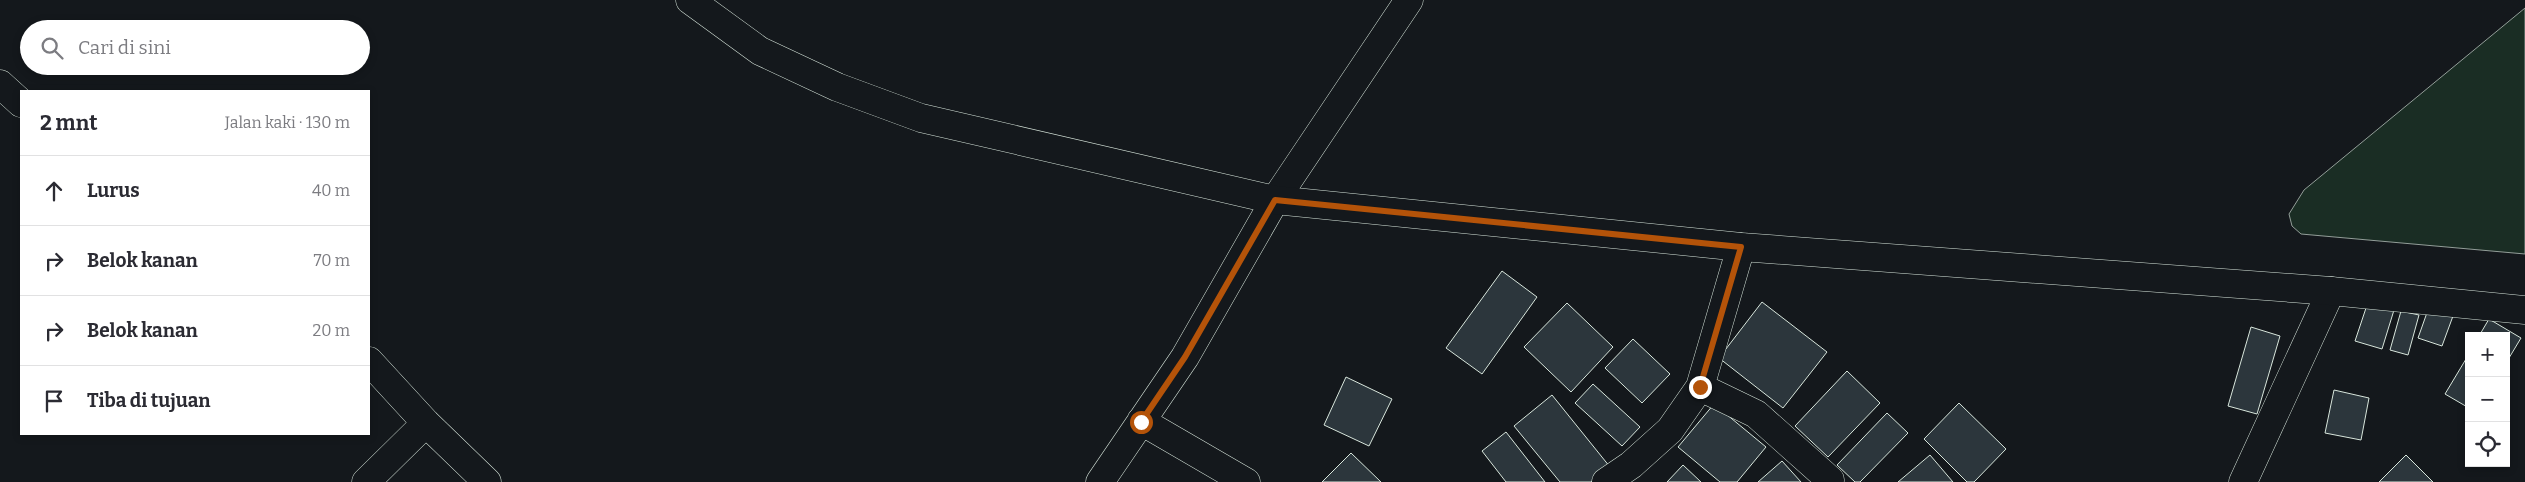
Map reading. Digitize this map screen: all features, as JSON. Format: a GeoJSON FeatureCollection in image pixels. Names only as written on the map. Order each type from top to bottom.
{"type":"FeatureCollection","features":[{"type":"Feature","properties":{"kind":"street"},"geometry":{"type":"LineString","coordinates":[[690,0],[760,52],[837,87],[921,118],[1275,200],[1741,247],[2331,291],[2525,310]]}},
{"type":"Feature","properties":{"kind":"street"},"geometry":{"type":"LineString","coordinates":[[1100,482],[1185,357],[1275,200],[1409,0]]}},
{"type":"Feature","properties":{"kind":"street"},"geometry":{"type":"LineString","coordinates":[[0,84],[20,101]]}},
{"type":"Feature","properties":{"kind":"street"},"geometry":{"type":"LineString","coordinates":[[1606,482],[1632,465],[1670,430],[1700,387],[1741,247]]}},
{"type":"Feature","properties":{"kind":"street"},"geometry":{"type":"LineString","coordinates":[[2242,482],[2331,291]]}},
{"type":"Feature","properties":{"kind":"street"},"geometry":{"type":"LineString","coordinates":[[370,363],[426,423],[487,482]]}},
{"type":"Feature","properties":{"kind":"street"},"geometry":{"type":"LineString","coordinates":[[1700,387],[1756,414],[1830,480]]}},
{"type":"Feature","properties":{"kind":"street"},"geometry":{"type":"LineString","coordinates":[[1141,422],[1246,482]]}},
{"type":"Feature","properties":{"kind":"street"},"geometry":{"type":"LineString","coordinates":[[366,482],[426,423]]}},
{"type":"Feature","properties":{"kind":"green space"},"geometry":{"type":"Polygon","coordinates":[[[2525,8],[2525,254],[2301,234],[2292,226],[2289,214],[2304,190],[2525,8]]]}},
{"type":"Feature","properties":{"kind":"building"},"geometry":{"type":"Polygon","coordinates":[[[1502,271],[1537,297],[1482,374],[1446,348],[1502,271]]]}},
{"type":"Feature","properties":{"kind":"building"},"geometry":{"type":"Polygon","coordinates":[[[1762,302],[1827,352],[1783,408],[1719,358],[1762,302]]]}},
{"type":"Feature","properties":{"kind":"building"},"geometry":{"type":"Polygon","coordinates":[[[2368,302],[2394,310],[2382,349],[2355,341],[2368,302]]]}},
{"type":"Feature","properties":{"kind":"building"},"geometry":{"type":"Polygon","coordinates":[[[1567,303],[1613,347],[1571,392],[1524,347],[1567,303]]]}},
{"type":"Feature","properties":{"kind":"building"},"geometry":{"type":"Polygon","coordinates":[[[2429,307],[2453,316],[2442,346],[2418,338],[2429,307]]]}},
{"type":"Feature","properties":{"kind":"building"},"geometry":{"type":"Polygon","coordinates":[[[2401,311],[2419,315],[2408,355],[2390,350],[2401,311]]]}},
{"type":"Feature","properties":{"kind":"building"},"geometry":{"type":"Polygon","coordinates":[[[2489,319],[2521,338],[2510,356],[2510,332],[2481,332],[2489,319]]]}},
{"type":"Feature","properties":{"kind":"building"},"geometry":{"type":"Polygon","coordinates":[[[2251,327],[2280,336],[2257,414],[2228,406],[2251,327]]]}},
{"type":"Feature","properties":{"kind":"building"},"geometry":{"type":"Polygon","coordinates":[[[1633,339],[1670,374],[1642,403],[1605,368],[1633,339]]]}},
{"type":"Feature","properties":{"kind":"building"},"geometry":{"type":"Polygon","coordinates":[[[2465,361],[2465,406],[2445,394],[2465,361]]]}},
{"type":"Feature","properties":{"kind":"building"},"geometry":{"type":"Polygon","coordinates":[[[1847,371],[1880,403],[1828,457],[1795,426],[1847,371]]]}},
{"type":"Feature","properties":{"kind":"building"},"geometry":{"type":"Polygon","coordinates":[[[1346,377],[1392,399],[1369,446],[1324,425],[1346,377]]]}},
{"type":"Feature","properties":{"kind":"building"},"geometry":{"type":"Polygon","coordinates":[[[1593,384],[1640,427],[1622,446],[1575,403],[1593,384]]]}},
{"type":"Feature","properties":{"kind":"building"},"geometry":{"type":"Polygon","coordinates":[[[2334,390],[2369,398],[2361,440],[2325,433],[2334,390]]]}},
{"type":"Feature","properties":{"kind":"building"},"geometry":{"type":"Polygon","coordinates":[[[1552,395],[1610,467],[1591,482],[1560,482],[1514,426],[1552,395]]]}},
{"type":"Feature","properties":{"kind":"building"},"geometry":{"type":"Polygon","coordinates":[[[1959,403],[2006,449],[1974,482],[1967,482],[1924,439],[1959,403]]]}},
{"type":"Feature","properties":{"kind":"building"},"geometry":{"type":"Polygon","coordinates":[[[1714,404],[1766,447],[1737,482],[1720,482],[1678,447],[1714,404]]]}},
{"type":"Feature","properties":{"kind":"building"},"geometry":{"type":"Polygon","coordinates":[[[1887,413],[1908,433],[1860,482],[1855,482],[1837,465],[1887,413]]]}},
{"type":"Feature","properties":{"kind":"building"},"geometry":{"type":"Polygon","coordinates":[[[1506,432],[1545,482],[1506,482],[1482,451],[1506,432]]]}},
{"type":"Feature","properties":{"kind":"building"},"geometry":{"type":"Polygon","coordinates":[[[1351,453],[1381,482],[1322,482],[1351,453]]]}},
{"type":"Feature","properties":{"kind":"building"},"geometry":{"type":"Polygon","coordinates":[[[1930,455],[1953,482],[1898,482],[1930,455]]]}},
{"type":"Feature","properties":{"kind":"building"},"geometry":{"type":"Polygon","coordinates":[[[2406,455],[2433,482],[2379,482],[2406,455]]]}},
{"type":"Feature","properties":{"kind":"building"},"geometry":{"type":"Polygon","coordinates":[[[1782,461],[1801,482],[1758,482],[1782,461]]]}},
{"type":"Feature","properties":{"kind":"building"},"geometry":{"type":"Polygon","coordinates":[[[1683,465],[1701,482],[1667,482],[1683,465]]]}},
{"type":"Feature","properties":{"kind":"route"},"geometry":{"type":"LineString","coordinates":[[1141,422],[1185,357],[1275,200],[1741,247],[1700,387]]}}]}
